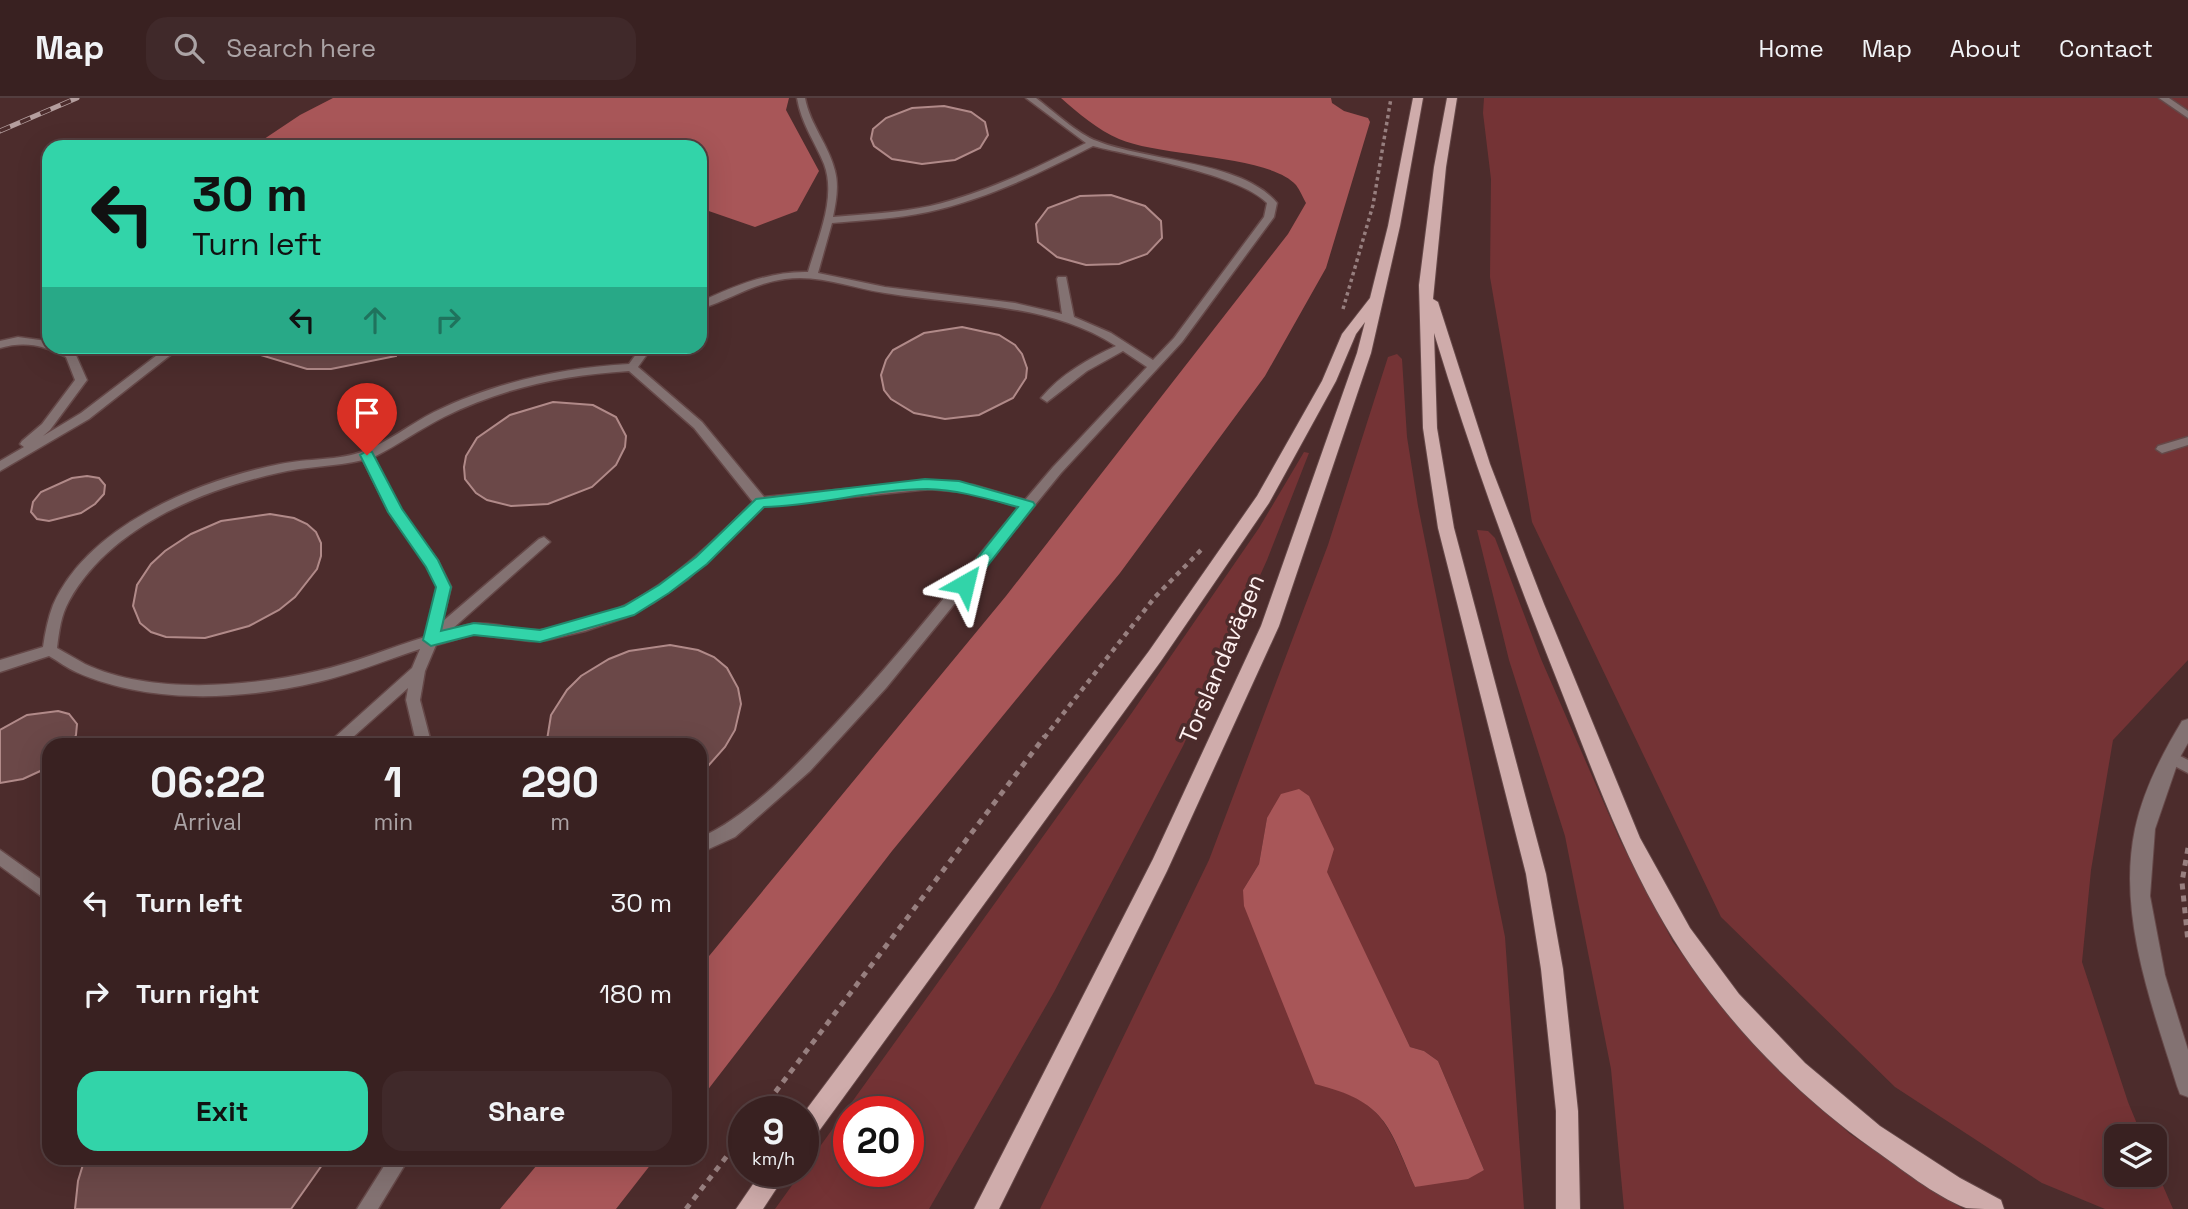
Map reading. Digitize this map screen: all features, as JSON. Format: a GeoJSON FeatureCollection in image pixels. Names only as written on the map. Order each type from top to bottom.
{"type":"FeatureCollection","features":[{"type":"Feature","properties":{"kind":"main road","name":"Torslandavägen"},"geometry":{"type":"LineString","coordinates":[[986,1209],[1154,877],[1270,626],[1340,428],[1380,290],[1418,98]]}},
{"type":"Feature","properties":{"kind":"main road"},"geometry":{"type":"LineString","coordinates":[[1452,98],[1440,167],[1426,285],[1430,428],[1446,528],[1536,874],[1552,969],[1567,1111],[1568,1209]]}},
{"type":"Feature","properties":{"kind":"main road"},"geometry":{"type":"LineString","coordinates":[[1426,285],[1471,429],[1544,625],[1620,818],[1664,904],[1702,965],[1753,1028],[1815,1087],[1881,1140],[1961,1194],[1992,1209]]}},
{"type":"Feature","properties":{"kind":"main road"},"geometry":{"type":"LineString","coordinates":[[819,1112],[1155,656],[1263,499],[1329,381],[1349,334],[1380,290]]}},
{"type":"Feature","properties":{"kind":"main road"},"geometry":{"type":"LineString","coordinates":[[748,1209],[764,1187]]}},
{"type":"Feature","properties":{"kind":"street"},"geometry":{"type":"LineString","coordinates":[[2188,726],[2179,762],[2145,828],[2140,896],[2154,975],[2188,1086]]}},
{"type":"Feature","properties":{"kind":"lane"},"geometry":{"type":"LineString","coordinates":[[801,98],[802,110],[811,133],[831,172],[832,194],[813,275]]}},
{"type":"Feature","properties":{"kind":"lane"},"geometry":{"type":"LineString","coordinates":[[707,843],[729,832],[805,767],[881,684],[1028,505],[1178,340],[1208,303],[1269,217],[1272,203],[1265,194],[1228,177],[1092,143],[1031,98]]}},
{"type":"Feature","properties":{"kind":"lane"},"geometry":{"type":"LineString","coordinates":[[2163,98],[2188,115]]}},
{"type":"Feature","properties":{"kind":"lane"},"geometry":{"type":"LineString","coordinates":[[827,220],[927,209],[967,199],[1004,185],[1092,143]]}},
{"type":"Feature","properties":{"kind":"lane"},"geometry":{"type":"LineString","coordinates":[[707,303],[746,286],[785,276],[813,275],[857,285],[1017,308],[1088,326],[1153,366]]}},
{"type":"Feature","properties":{"kind":"lane"},"geometry":{"type":"LineString","coordinates":[[1062,279],[1069,321]]}},
{"type":"Feature","properties":{"kind":"lane"},"geometry":{"type":"LineString","coordinates":[[0,345],[8,342],[42,342]]}},
{"type":"Feature","properties":{"kind":"lane"},"geometry":{"type":"LineString","coordinates":[[1047,398],[1067,378],[1091,361],[1124,346]]}},
{"type":"Feature","properties":{"kind":"lane"},"geometry":{"type":"LineString","coordinates":[[0,466],[46,427],[81,380],[69,354]]}},
{"type":"Feature","properties":{"kind":"lane"},"geometry":{"type":"LineString","coordinates":[[0,466],[85,416],[166,354]]}},
{"type":"Feature","properties":{"kind":"lane"},"geometry":{"type":"LineString","coordinates":[[632,367],[642,354]]}},
{"type":"Feature","properties":{"kind":"lane"},"geometry":{"type":"LineString","coordinates":[[50,650],[63,600],[80,573],[101,551],[132,529],[181,502],[243,477],[298,464],[367,455],[439,415],[494,391],[565,371],[632,367],[698,425],[722,453],[743,485],[761,502],[792,502],[925,484],[959,486],[1028,505]]}},
{"type":"Feature","properties":{"kind":"lane"},"geometry":{"type":"LineString","coordinates":[[2162,449],[2188,441]]}},
{"type":"Feature","properties":{"kind":"lane"},"geometry":{"type":"LineString","coordinates":[[367,455],[396,512],[433,564],[444,587],[431,640],[418,671],[412,700],[423,738]]}},
{"type":"Feature","properties":{"kind":"lane"},"geometry":{"type":"LineString","coordinates":[[50,650],[68,664],[100,676],[134,686],[178,690],[236,688],[302,679],[351,667],[431,640],[474,629],[540,636],[629,610],[664,589],[702,561],[761,502]]}},
{"type":"Feature","properties":{"kind":"lane"},"geometry":{"type":"LineString","coordinates":[[431,640],[544,542]]}},
{"type":"Feature","properties":{"kind":"lane"},"geometry":{"type":"LineString","coordinates":[[0,666],[50,650]]}},
{"type":"Feature","properties":{"kind":"lane"},"geometry":{"type":"LineString","coordinates":[[341,738],[418,671]]}},
{"type":"Feature","properties":{"kind":"lane"},"geometry":{"type":"LineString","coordinates":[[3,863],[42,890]]}},
{"type":"Feature","properties":{"kind":"lane"},"geometry":{"type":"LineString","coordinates":[[367,1209],[395,1165]]}},
{"type":"Feature","properties":{"kind":"path"},"geometry":{"type":"LineString","coordinates":[[1338,321],[1369,227],[1391,98]]}},
{"type":"Feature","properties":{"kind":"path"},"geometry":{"type":"LineString","coordinates":[[772,1096],[1101,662],[1155,597],[1212,537]]}},
{"type":"Feature","properties":{"kind":"path"},"geometry":{"type":"LineString","coordinates":[[2188,848],[2182,882],[2188,942]]}},
{"type":"Feature","properties":{"kind":"path"},"geometry":{"type":"LineString","coordinates":[[686,1209],[728,1155]]}},
{"type":"Feature","properties":{"kind":"shaded area"},"geometry":{"type":"Polygon","coordinates":[[[333,98],[789,98],[786,110],[819,171],[797,211],[755,227],[707,210],[707,140],[262,140],[300,115],[333,98]]]}},
{"type":"Feature","properties":{"kind":"shaded area"},"geometry":{"type":"Polygon","coordinates":[[[1061,98],[1331,98],[1332,103],[1344,111],[1368,118],[1370,122],[1326,268],[1265,376],[1120,573],[892,851],[707,1091],[707,959],[1006,596],[1288,234],[1306,203],[1296,185],[1283,175],[1239,162],[1137,145],[1111,135],[1061,98]]]}},
{"type":"Feature","properties":{"kind":"shaded area"},"geometry":{"type":"Polygon","coordinates":[[[1484,98],[2188,98],[2188,660],[2113,740],[2091,870],[2082,962],[2137,1124],[2104,1124],[2104,1187],[2164,1187],[2173,1209],[2105,1209],[2042,1183],[1895,1087],[1721,917],[1532,522],[1490,277],[1491,179],[1483,113],[1484,98]]]}},
{"type":"Feature","properties":{"kind":"shaded area"},"geometry":{"type":"Polygon","coordinates":[[[1397,354],[1402,359],[1407,437],[1418,506],[1505,937],[1524,1209],[1040,1209],[1209,860],[1328,545],[1388,357],[1397,354]],[[1267,818],[1259,864],[1243,890],[1315,1083],[1357,1098],[1381,1118],[1398,1147],[1415,1187],[1484,1170],[1438,1061],[1424,1051],[1410,1047],[1326,872],[1267,818]]]}},
{"type":"Feature","properties":{"kind":"shaded area"},"geometry":{"type":"Polygon","coordinates":[[[1304,452],[1309,453],[1267,560],[1183,746],[1054,992],[929,1209],[775,1209],[791,1187],[819,1187],[819,1148],[833,1128],[833,1187],[924,1187],[924,1096],[856,1096],[1131,714],[1259,528],[1304,452]]]}},
{"type":"Feature","properties":{"kind":"shaded area"},"geometry":{"type":"Polygon","coordinates":[[[1477,530],[1488,531],[1495,538],[1541,659],[1620,840],[1673,942],[1757,1048],[1850,1134],[1963,1209],[1624,1209],[1611,1069],[1565,836],[1509,660],[1477,530]]]}},
{"type":"Feature","properties":{"kind":"shaded area"},"geometry":{"type":"Polygon","coordinates":[[[1299,789],[1309,796],[1334,849],[1327,872],[1410,1047],[1424,1051],[1438,1061],[1484,1170],[1468,1179],[1415,1187],[1398,1147],[1382,1119],[1357,1099],[1315,1084],[1244,906],[1243,890],[1259,864],[1267,818],[1281,794],[1299,789]]]}},
{"type":"Feature","properties":{"kind":"shaded area"},"geometry":{"type":"Polygon","coordinates":[[[537,1165],[650,1165],[616,1209],[500,1209],[537,1165]]]}},
{"type":"Feature","properties":{"kind":"building"},"geometry":{"type":"Polygon","coordinates":[[[944,106],[971,112],[985,122],[988,135],[980,148],[955,160],[922,164],[892,159],[874,146],[871,139],[873,129],[886,118],[912,108],[944,106]]]}},
{"type":"Feature","properties":{"kind":"building"},"geometry":{"type":"Polygon","coordinates":[[[1111,195],[1145,206],[1161,221],[1162,238],[1147,254],[1119,264],[1086,265],[1057,257],[1038,242],[1036,224],[1048,208],[1080,196],[1111,195]]]}},
{"type":"Feature","properties":{"kind":"building"},"geometry":{"type":"Polygon","coordinates":[[[962,327],[999,335],[1015,345],[1022,354],[1027,368],[1026,378],[1013,398],[979,415],[945,419],[914,413],[891,399],[884,390],[881,375],[893,350],[924,333],[962,327]]]}},
{"type":"Feature","properties":{"kind":"building"},"geometry":{"type":"Polygon","coordinates":[[[257,354],[396,354],[331,369],[307,369],[257,354]]]}},
{"type":"Feature","properties":{"kind":"building"},"geometry":{"type":"Polygon","coordinates":[[[553,402],[593,405],[616,417],[626,436],[625,447],[616,465],[592,487],[548,504],[511,506],[487,500],[476,493],[465,479],[464,467],[466,456],[477,438],[510,415],[553,402]]]}},
{"type":"Feature","properties":{"kind":"building"},"geometry":{"type":"Polygon","coordinates":[[[72,478],[99,478],[105,485],[104,494],[81,513],[49,521],[37,519],[31,512],[33,502],[41,492],[72,478]]]}},
{"type":"Feature","properties":{"kind":"building"},"geometry":{"type":"Polygon","coordinates":[[[270,514],[294,518],[307,524],[316,532],[321,543],[317,569],[295,597],[279,610],[249,626],[205,638],[166,637],[151,632],[140,623],[133,606],[137,585],[151,564],[165,551],[191,534],[221,521],[270,514]]]}},
{"type":"Feature","properties":{"kind":"building"},"geometry":{"type":"Polygon","coordinates":[[[670,645],[698,650],[714,657],[727,668],[738,688],[741,704],[735,730],[725,747],[707,767],[707,738],[547,738],[551,715],[567,690],[581,676],[609,659],[629,651],[670,645]]]}},
{"type":"Feature","properties":{"kind":"building"},"geometry":{"type":"Polygon","coordinates":[[[58,711],[69,714],[77,724],[76,735],[75,738],[42,738],[42,770],[23,779],[0,783],[0,730],[27,715],[58,711]]]}},
{"type":"Feature","properties":{"kind":"building"},"geometry":{"type":"Polygon","coordinates":[[[83,1165],[322,1165],[291,1209],[75,1209],[83,1165]]]}},
{"type":"Feature","properties":{"kind":"railway"},"geometry":{"type":"LineString","coordinates":[[0,131],[77,98]]}},
{"type":"Feature","properties":{"kind":"route"},"geometry":{"type":"LineString","coordinates":[[367,455],[396,512],[433,564],[444,587],[431,640],[474,629],[540,636],[629,610],[702,561],[761,502],[792,502],[883,488],[925,484],[959,486],[1028,505],[965,584]]}}]}
